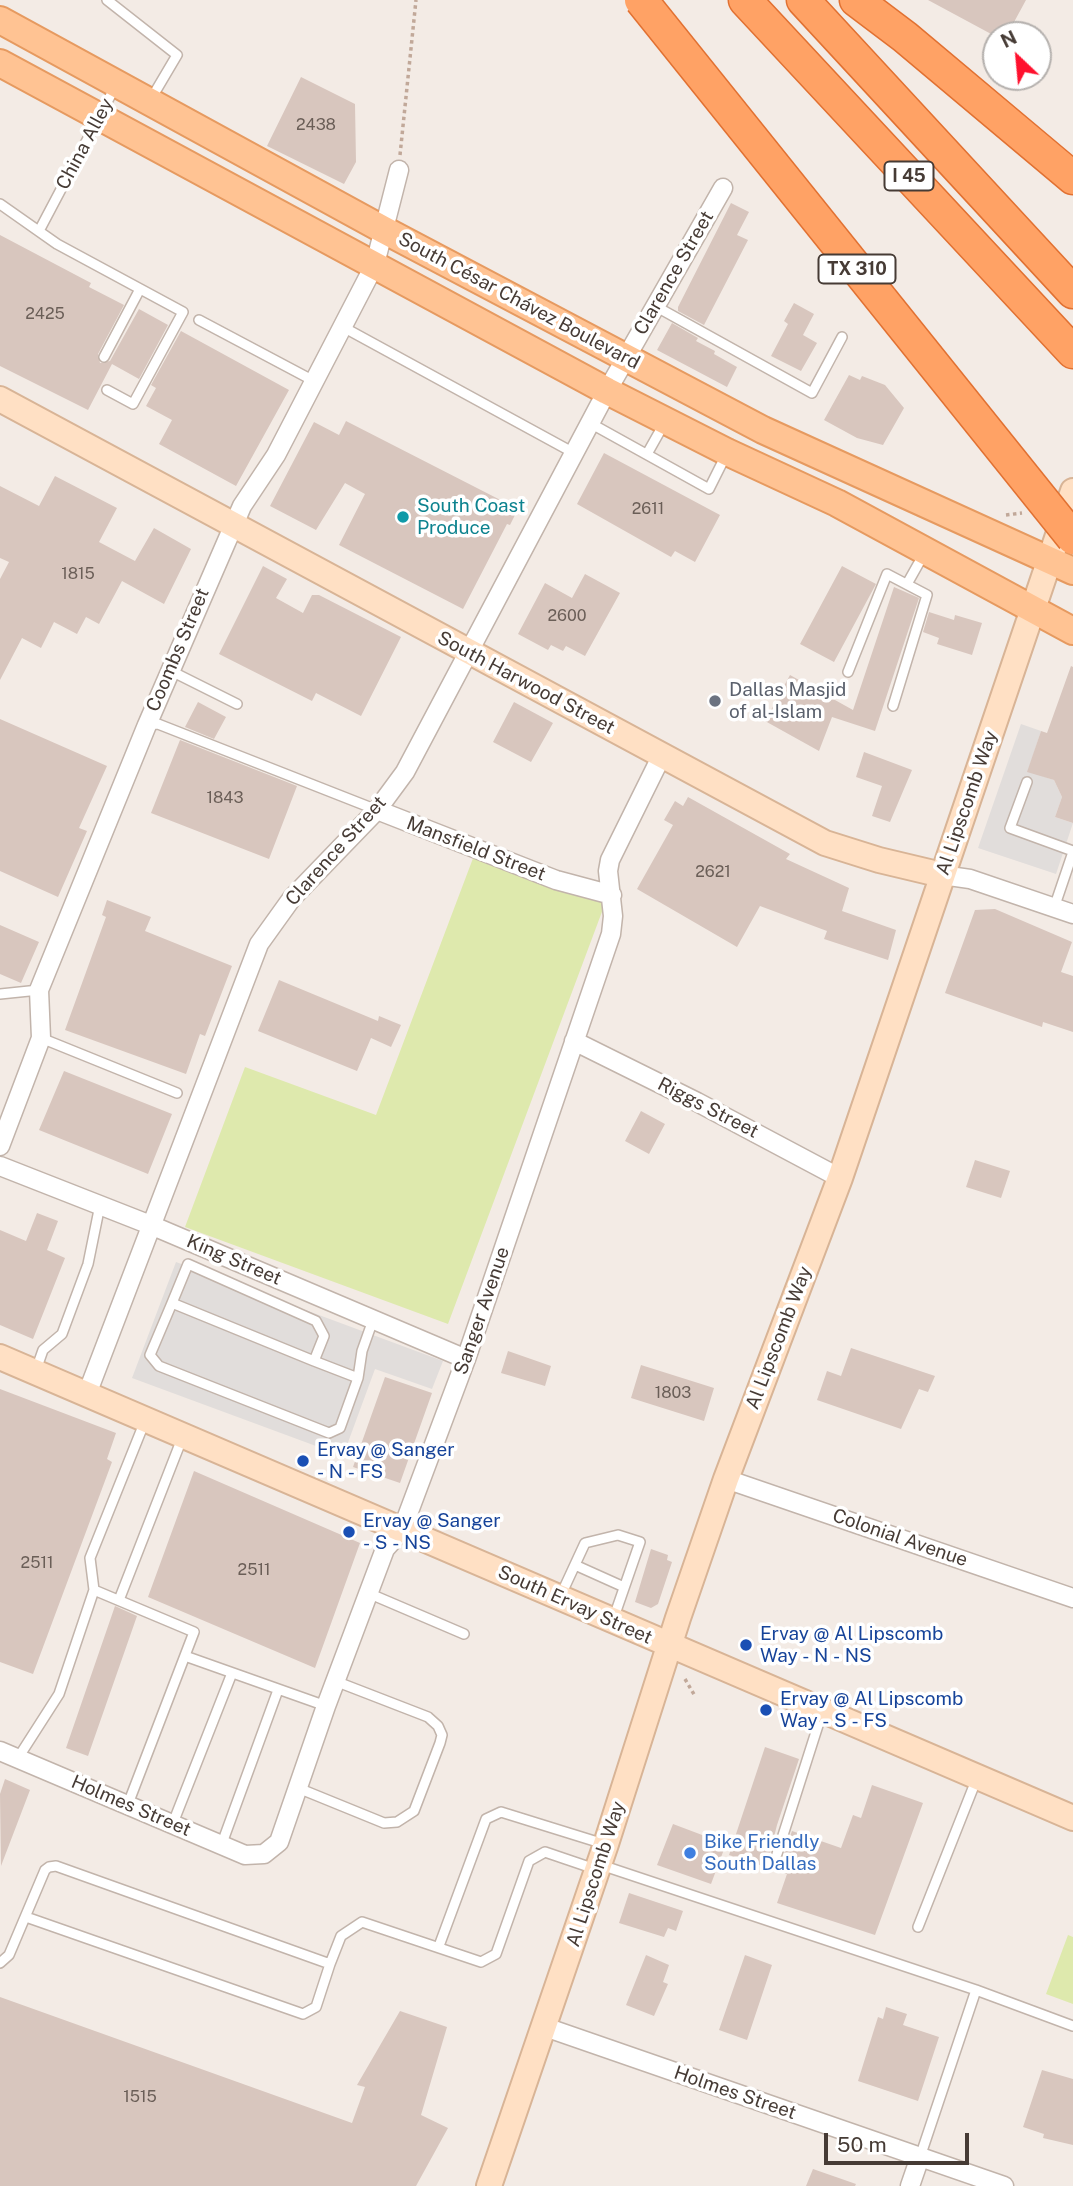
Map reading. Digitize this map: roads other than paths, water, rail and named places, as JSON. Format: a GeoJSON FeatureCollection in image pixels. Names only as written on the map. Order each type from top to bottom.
{"type":"FeatureCollection","features":[{"type":"Feature","properties":{"kind":"highway","name":"TX 310"},"geometry":{"type":"LineString","coordinates":[[641,0],[1073,538]]}},
{"type":"Feature","properties":{"kind":"highway","name":"I 45"},"geometry":{"type":"LineString","coordinates":[[745,0],[1073,352]]}},
{"type":"Feature","properties":{"kind":"highway","name":"I 45"},"geometry":{"type":"LineString","coordinates":[[803,0],[1073,292]]}},
{"type":"Feature","properties":{"kind":"highway"},"geometry":{"type":"LineString","coordinates":[[856,0],[905,37],[1073,178]]}},
{"type":"Feature","properties":{"kind":"main road","name":"South César Chávez Boulevard"},"geometry":{"type":"LineString","coordinates":[[0,20],[384,230],[763,430],[1061,566]]}},
{"type":"Feature","properties":{"kind":"main road","name":"South César Chávez Boulevard"},"geometry":{"type":"LineString","coordinates":[[0,63],[607,391],[727,452],[837,503],[1073,631]]}},
{"type":"Feature","properties":{"kind":"street","name":"Coombs Street"},"geometry":{"type":"LineString","coordinates":[[0,1146],[41,1038],[39,990],[169,670],[242,506],[276,455],[375,264],[399,170]]}},
{"type":"Feature","properties":{"kind":"street","name":"Clarence Street"},"geometry":{"type":"LineString","coordinates":[[88,1394],[259,944],[292,898],[377,810],[405,772],[607,391],[723,188]]}},
{"type":"Feature","properties":{"kind":"street","name":"South Harwood Street"},"geometry":{"type":"LineString","coordinates":[[0,399],[825,843],[879,860],[971,879],[1073,914]]}},
{"type":"Feature","properties":{"kind":"street","name":"Al Lipscomb Way"},"geometry":{"type":"LineString","coordinates":[[489,2186],[545,2027],[726,1479],[840,1178],[1033,611],[1061,566],[1073,491]]}},
{"type":"Feature","properties":{"kind":"street","name":"Sanger Avenue"},"geometry":{"type":"LineString","coordinates":[[264,1854],[279,1842],[334,1681],[368,1592],[385,1549],[402,1530],[466,1359],[611,934],[612,895],[608,871],[610,860],[662,755]]}},
{"type":"Feature","properties":{"kind":"street","name":"Mansfield Street"},"geometry":{"type":"LineString","coordinates":[[377,810],[556,880],[612,895]]}},
{"type":"Feature","properties":{"kind":"street","name":"Riggs Street"},"geometry":{"type":"LineString","coordinates":[[574,1041],[840,1178]]}},
{"type":"Feature","properties":{"kind":"street","name":"King Street"},"geometry":{"type":"LineString","coordinates":[[0,1166],[153,1226],[466,1359]]}},
{"type":"Feature","properties":{"kind":"street","name":"South Ervay Street"},"geometry":{"type":"LineString","coordinates":[[0,1357],[1073,1818]]}},
{"type":"Feature","properties":{"kind":"street","name":"Colonial Avenue"},"geometry":{"type":"LineString","coordinates":[[726,1479],[1073,1598]]}},
{"type":"Feature","properties":{"kind":"street","name":"Holmes Street"},"geometry":{"type":"LineString","coordinates":[[0,1751],[173,1823],[221,1846],[245,1855],[264,1854]]}},
{"type":"Feature","properties":{"kind":"street","name":"Holmes Street"},"geometry":{"type":"LineString","coordinates":[[545,2027],[1004,2186]]}},
{"type":"Feature","properties":{"kind":"street"},"geometry":{"type":"LineString","coordinates":[[910,2186],[920,2157]]}},
{"type":"Feature","properties":{"kind":"lane"},"geometry":{"type":"LineString","coordinates":[[107,0],[177,55],[150,100]]}},
{"type":"Feature","properties":{"kind":"lane","name":"China Alley"},"geometry":{"type":"LineString","coordinates":[[39,231],[117,82]]}},
{"type":"Feature","properties":{"kind":"lane"},"geometry":{"type":"LineString","coordinates":[[0,204],[57,244],[183,312],[133,404],[107,390]]}},
{"type":"Feature","properties":{"kind":"lane"},"geometry":{"type":"LineString","coordinates":[[104,357],[140,289]]}},
{"type":"Feature","properties":{"kind":"lane"},"geometry":{"type":"LineString","coordinates":[[655,306],[812,393],[842,337]]}},
{"type":"Feature","properties":{"kind":"lane"},"geometry":{"type":"LineString","coordinates":[[199,320],[314,381]]}},
{"type":"Feature","properties":{"kind":"lane"},"geometry":{"type":"LineString","coordinates":[[343,327],[574,453]]}},
{"type":"Feature","properties":{"kind":"lane"},"geometry":{"type":"LineString","coordinates":[[647,454],[665,421]]}},
{"type":"Feature","properties":{"kind":"lane"},"geometry":{"type":"LineString","coordinates":[[590,424],[709,489],[727,452]]}},
{"type":"Feature","properties":{"kind":"lane"},"geometry":{"type":"LineString","coordinates":[[907,584],[926,551]]}},
{"type":"Feature","properties":{"kind":"lane"},"geometry":{"type":"LineString","coordinates":[[848,672],[887,574],[927,594],[892,706]]}},
{"type":"Feature","properties":{"kind":"lane"},"geometry":{"type":"LineString","coordinates":[[169,670],[237,704]]}},
{"type":"Feature","properties":{"kind":"lane","name":"Mansfield Street"},"geometry":{"type":"LineString","coordinates":[[147,725],[158,724],[377,810]]}},
{"type":"Feature","properties":{"kind":"lane"},"geometry":{"type":"LineString","coordinates":[[1027,782],[1010,828],[1073,851],[1054,908]]}},
{"type":"Feature","properties":{"kind":"lane"},"geometry":{"type":"LineString","coordinates":[[0,994],[39,990]]}},
{"type":"Feature","properties":{"kind":"lane"},"geometry":{"type":"LineString","coordinates":[[41,1038],[177,1093]]}},
{"type":"Feature","properties":{"kind":"lane"},"geometry":{"type":"LineString","coordinates":[[35,1371],[43,1350],[62,1334],[89,1264],[100,1205]]}},
{"type":"Feature","properties":{"kind":"lane"},"geometry":{"type":"LineString","coordinates":[[314,1361],[324,1336],[316,1321],[188,1264],[150,1355],[159,1366],[329,1433],[340,1428],[358,1378],[362,1351],[373,1320]]}},
{"type":"Feature","properties":{"kind":"lane"},"geometry":{"type":"LineString","coordinates":[[172,1303],[358,1378]]}},
{"type":"Feature","properties":{"kind":"lane"},"geometry":{"type":"LineString","coordinates":[[18,1758],[59,1694],[94,1590],[90,1558],[145,1419]]}},
{"type":"Feature","properties":{"kind":"lane"},"geometry":{"type":"LineString","coordinates":[[118,1600],[183,1435]]}},
{"type":"Feature","properties":{"kind":"lane"},"geometry":{"type":"LineString","coordinates":[[559,1598],[585,1543],[618,1535],[640,1542],[612,1621]]}},
{"type":"Feature","properties":{"kind":"lane"},"geometry":{"type":"LineString","coordinates":[[575,1565],[624,1587]]}},
{"type":"Feature","properties":{"kind":"lane"},"geometry":{"type":"LineString","coordinates":[[94,1590],[194,1632],[128,1804]]}},
{"type":"Feature","properties":{"kind":"lane"},"geometry":{"type":"LineString","coordinates":[[368,1592],[464,1634]]}},
{"type":"Feature","properties":{"kind":"lane"},"geometry":{"type":"LineString","coordinates":[[185,1656],[326,1706]]}},
{"type":"Feature","properties":{"kind":"lane"},"geometry":{"type":"LineString","coordinates":[[173,1823],[232,1673]]}},
{"type":"Feature","properties":{"kind":"lane"},"geometry":{"type":"LineString","coordinates":[[298,1788],[384,1822],[397,1822],[414,1811],[440,1744],[442,1735],[438,1726],[428,1717],[334,1681]]}},
{"type":"Feature","properties":{"kind":"lane"},"geometry":{"type":"LineString","coordinates":[[221,1846],[278,1690]]}},
{"type":"Feature","properties":{"kind":"lane"},"geometry":{"type":"LineString","coordinates":[[777,1854],[823,1712]]}},
{"type":"Feature","properties":{"kind":"lane"},"geometry":{"type":"LineString","coordinates":[[918,1927],[978,1776]]}},
{"type":"Feature","properties":{"kind":"lane"},"geometry":{"type":"LineString","coordinates":[[439,1946],[486,1819],[501,1812],[601,1859],[1073,2026]]}},
{"type":"Feature","properties":{"kind":"lane"},"geometry":{"type":"LineString","coordinates":[[26,1917],[303,2014],[316,2007],[341,1936],[362,1922],[481,1962],[496,1954],[529,1861],[545,1852],[601,1859]]}},
{"type":"Feature","properties":{"kind":"lane"},"geometry":{"type":"LineString","coordinates":[[0,1963],[9,1955],[45,1870],[55,1866],[330,1964]]}},
{"type":"Feature","properties":{"kind":"lane"},"geometry":{"type":"LineString","coordinates":[[920,2157],[976,1990]]}},
{"type":"Feature","properties":{"kind":"place","name":"South Coast Produce"},"geometry":{"type":"Point","coordinates":[403,517]}},
{"type":"Feature","properties":{"kind":"place","name":"Dallas Masjid of al-Islam"},"geometry":{"type":"Point","coordinates":[715,701]}},
{"type":"Feature","properties":{"kind":"place","name":"Ervay @ Sanger - N - FS"},"geometry":{"type":"Point","coordinates":[303,1461]}},
{"type":"Feature","properties":{"kind":"place","name":"Ervay @ Sanger - S - NS"},"geometry":{"type":"Point","coordinates":[349,1532]}},
{"type":"Feature","properties":{"kind":"place","name":"Ervay @ Al Lipscomb Way - N - NS"},"geometry":{"type":"Point","coordinates":[746,1645]}},
{"type":"Feature","properties":{"kind":"place","name":"Ervay @ Al Lipscomb Way - S - FS"},"geometry":{"type":"Point","coordinates":[766,1710]}},
{"type":"Feature","properties":{"kind":"place","name":"Bike Friendly South Dallas"},"geometry":{"type":"Point","coordinates":[690,1853]}}]}
